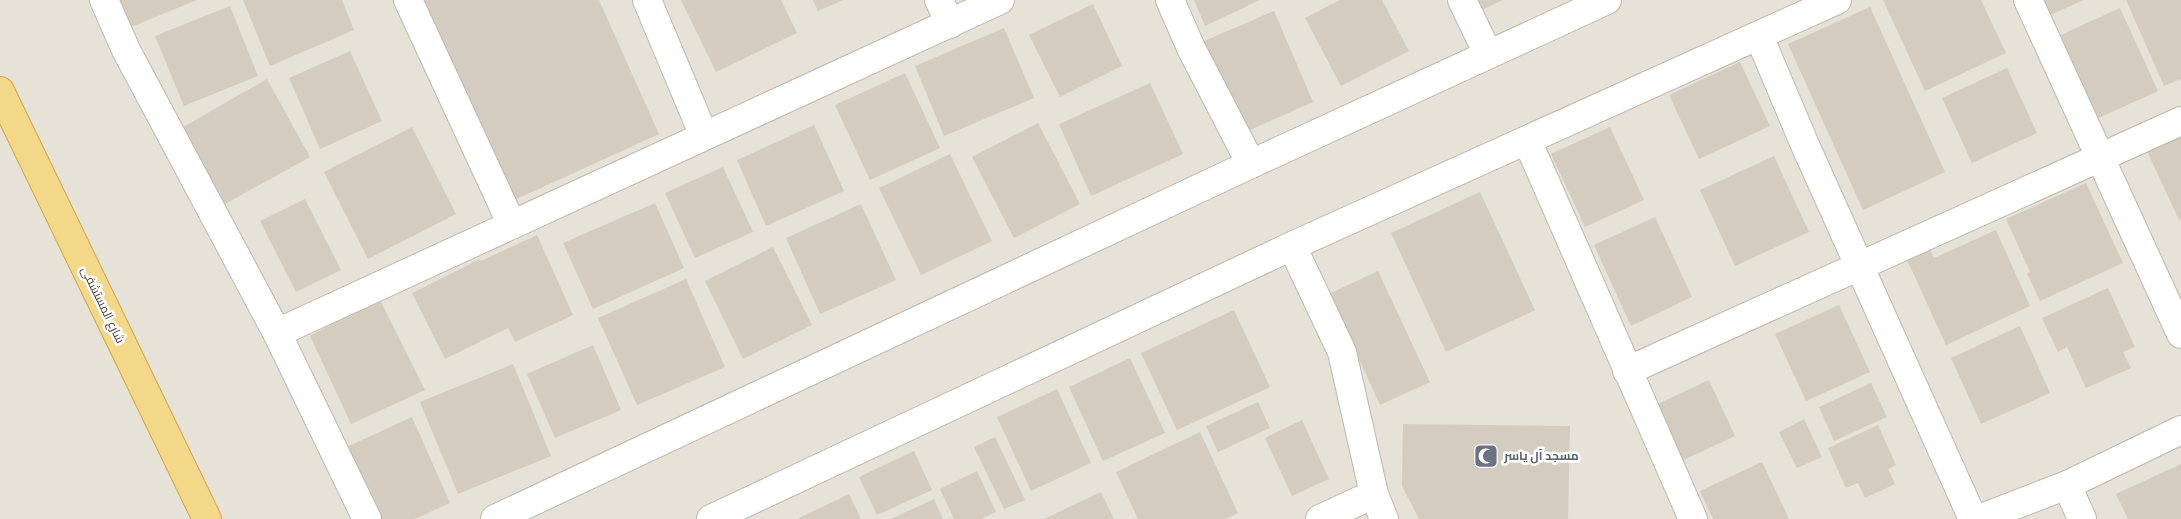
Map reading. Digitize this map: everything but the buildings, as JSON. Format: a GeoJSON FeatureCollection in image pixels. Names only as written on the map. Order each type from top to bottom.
{"type":"FeatureCollection","features":[{"type":"Feature","properties":{"kind":"highway","name":"شارع المستشفى"},"geometry":{"type":"LineString","coordinates":[[0,91],[207,519]]}},
{"type":"Feature","properties":{"kind":"street"},"geometry":{"type":"LineString","coordinates":[[104,0],[126,50],[277,333],[367,519]]}},
{"type":"Feature","properties":{"kind":"street"},"geometry":{"type":"LineString","coordinates":[[408,0],[512,225]]}},
{"type":"Feature","properties":{"kind":"street"},"geometry":{"type":"LineString","coordinates":[[646,0],[704,136]]}},
{"type":"Feature","properties":{"kind":"street"},"geometry":{"type":"LineString","coordinates":[[277,333],[704,136],[945,12],[1000,0]]}},
{"type":"Feature","properties":{"kind":"street"},"geometry":{"type":"LineString","coordinates":[[1170,0],[1191,48],[1250,164]]}},
{"type":"Feature","properties":{"kind":"street"},"geometry":{"type":"LineString","coordinates":[[1462,0],[1488,54]]}},
{"type":"Feature","properties":{"kind":"street"},"geometry":{"type":"LineString","coordinates":[[494,519],[1250,164],[1607,0]]}},
{"type":"Feature","properties":{"kind":"street"},"geometry":{"type":"LineString","coordinates":[[711,519],[1292,246],[1837,0]]}},
{"type":"Feature","properties":{"kind":"street"},"geometry":{"type":"LineString","coordinates":[[2028,0],[2181,334]]}},
{"type":"Feature","properties":{"kind":"street"},"geometry":{"type":"LineString","coordinates":[[1759,36],[1859,266],[1973,519]]}},
{"type":"Feature","properties":{"kind":"street"},"geometry":{"type":"LineString","coordinates":[[1628,371],[2181,120]]}},
{"type":"Feature","properties":{"kind":"street"},"geometry":{"type":"LineString","coordinates":[[1527,140],[1692,519]]}},
{"type":"Feature","properties":{"kind":"street"},"geometry":{"type":"LineString","coordinates":[[1292,246],[1342,352],[1374,494],[1384,519]]}},
{"type":"Feature","properties":{"kind":"street"},"geometry":{"type":"LineString","coordinates":[[1979,519],[2067,486],[2181,430]]}},
{"type":"Feature","properties":{"kind":"street"},"geometry":{"type":"LineString","coordinates":[[2067,486],[2082,519]]}},
{"type":"Feature","properties":{"kind":"street"},"geometry":{"type":"LineString","coordinates":[[1320,519],[1374,494]]}},
{"type":"Feature","properties":{"kind":"shaded area"},"geometry":{"type":"Polygon","coordinates":[[[0,0],[2181,0],[2181,519],[0,519],[0,0]]]}},
{"type":"Feature","properties":{"kind":"place","name":"مسجد آل ياسر"},"geometry":{"type":"Point","coordinates":[1486,456]}}]}
